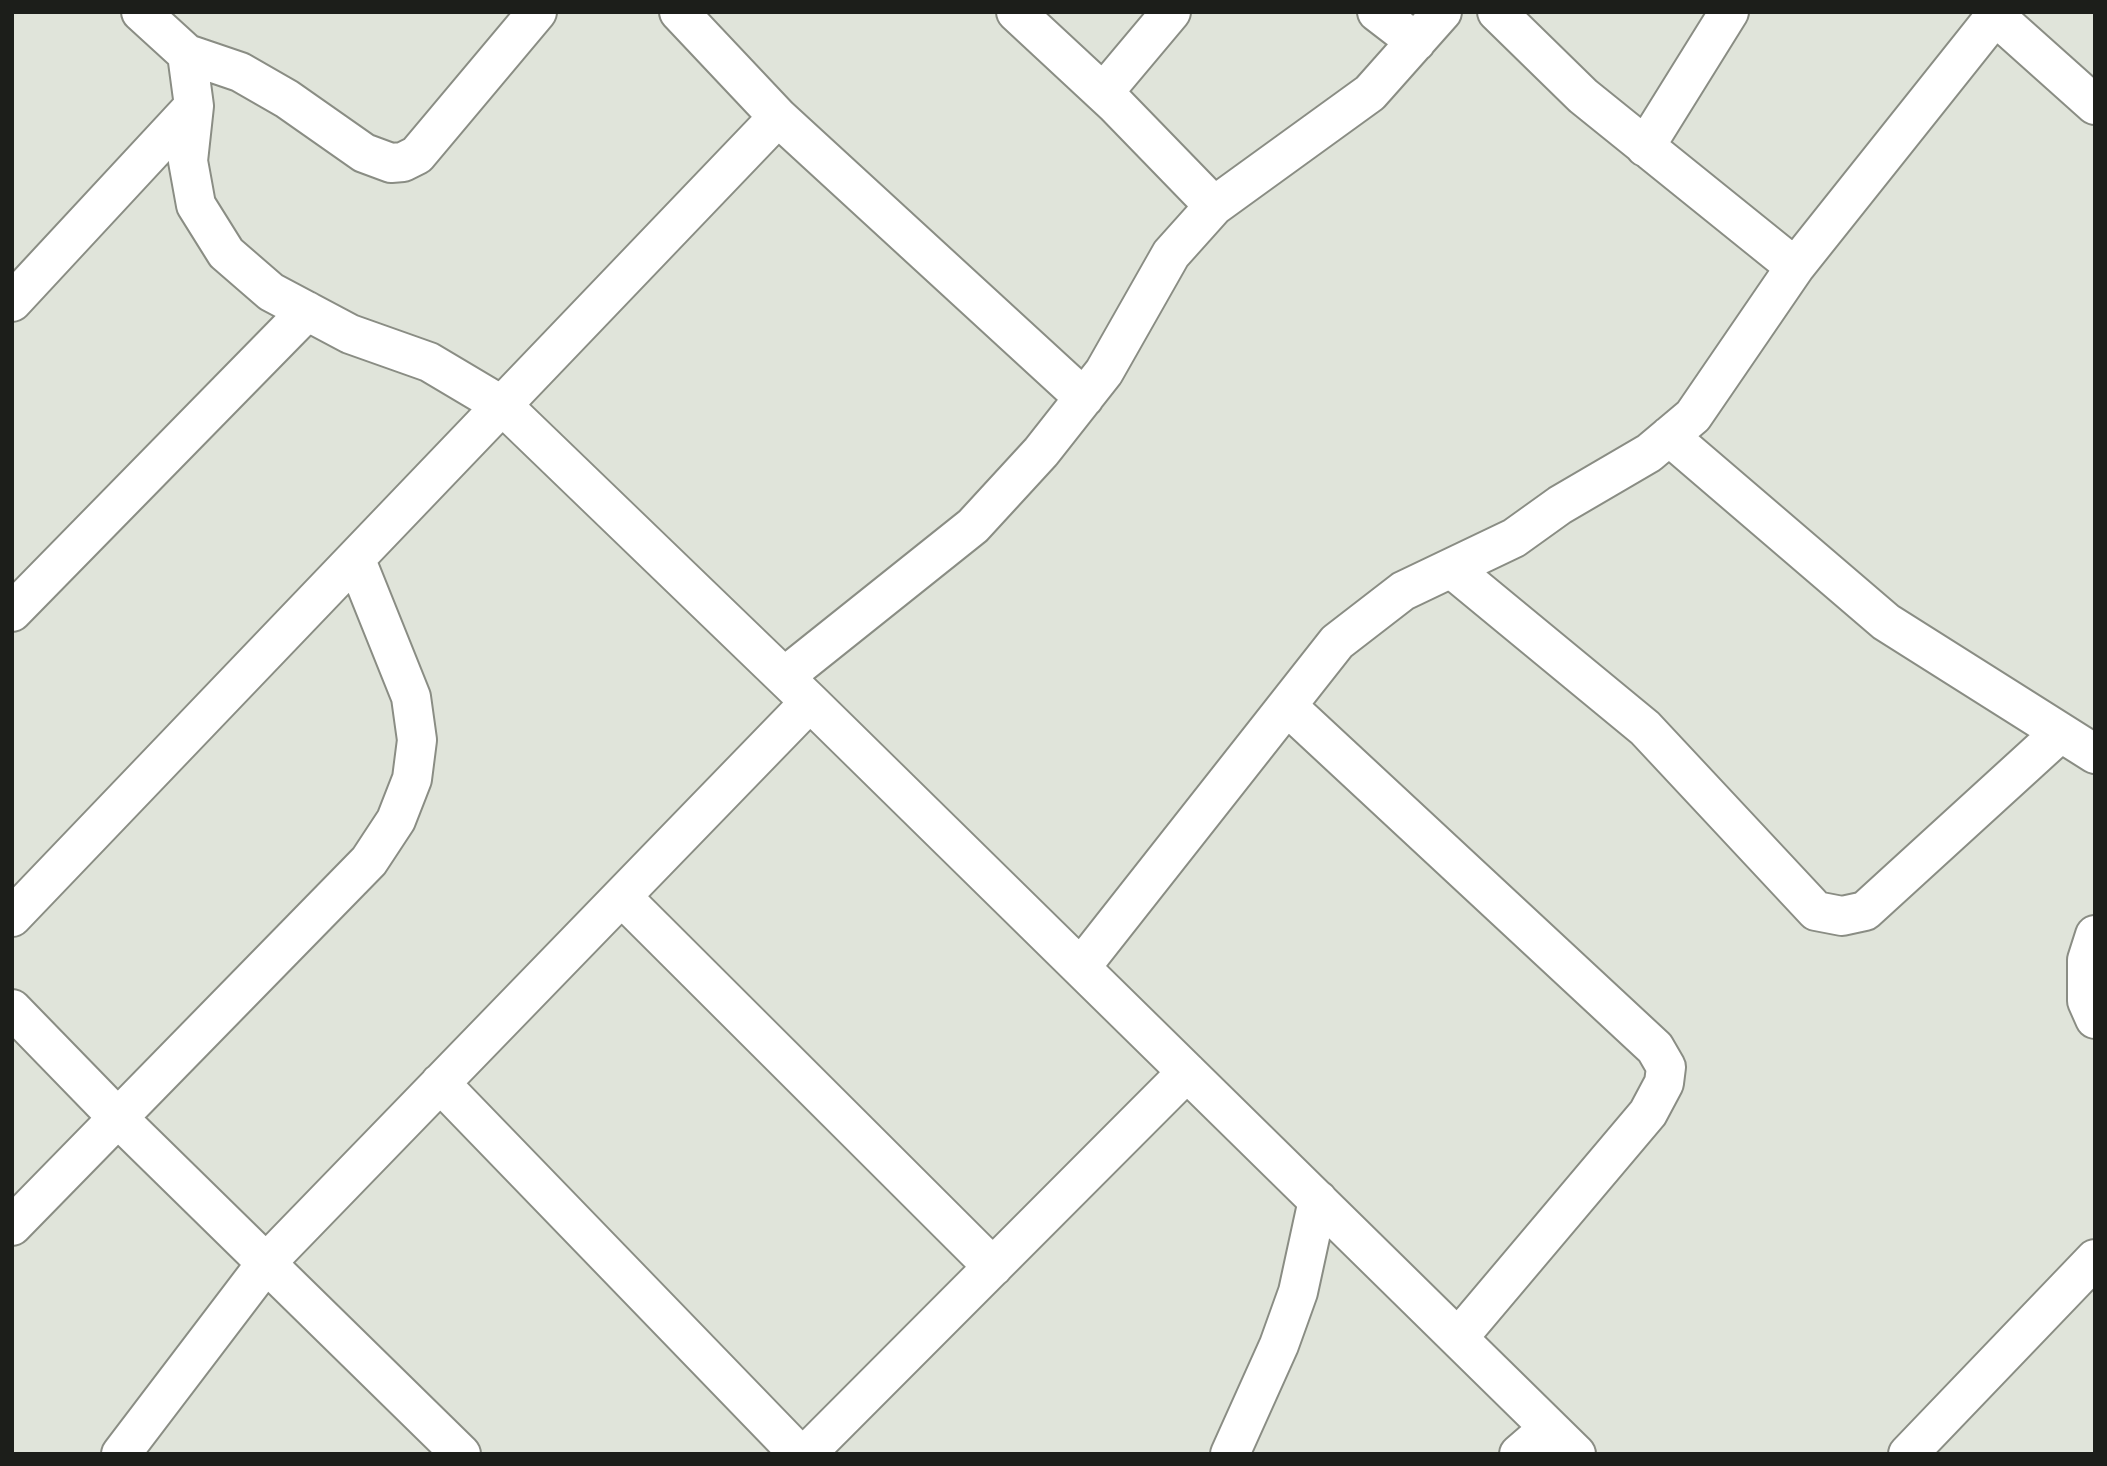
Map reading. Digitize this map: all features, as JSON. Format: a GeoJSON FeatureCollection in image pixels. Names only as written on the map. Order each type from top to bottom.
{"type":"FeatureCollection","features":[{"type":"Feature","properties":{"kind":"street"},"geometry":{"type":"LineString","coordinates":[[141,12],[187,54],[240,72],[375,159],[391,163],[403,162],[417,155],[537,12]]}},
{"type":"Feature","properties":{"kind":"street"},"geometry":{"type":"LineString","coordinates":[[678,12],[778,117],[1084,398]]}},
{"type":"Feature","properties":{"kind":"street"},"geometry":{"type":"LineString","coordinates":[[1016,12],[1103,93],[1214,206]]}},
{"type":"Feature","properties":{"kind":"street"},"geometry":{"type":"LineString","coordinates":[[1103,93],[1171,12]]}},
{"type":"Feature","properties":{"kind":"street"},"geometry":{"type":"LineString","coordinates":[[1377,12],[1416,42]]}},
{"type":"Feature","properties":{"kind":"street"},"geometry":{"type":"LineString","coordinates":[[121,1454],[267,1262],[622,897],[797,689],[973,526],[1041,452],[1104,372],[1171,254],[1214,206],[1370,93],[1442,12]]}},
{"type":"Feature","properties":{"kind":"street"},"geometry":{"type":"LineString","coordinates":[[1497,12],[1583,96],[1795,267]]}},
{"type":"Feature","properties":{"kind":"street"},"geometry":{"type":"LineString","coordinates":[[1646,147],[1729,12]]}},
{"type":"Feature","properties":{"kind":"street"},"geometry":{"type":"LineString","coordinates":[[1081,967],[1337,642],[1403,592],[1514,538],[1560,505],[1649,453],[1693,416],[1795,267],[1993,14],[2095,105]]}},
{"type":"Feature","properties":{"kind":"street"},"geometry":{"type":"LineString","coordinates":[[187,54],[194,106],[188,161],[196,205],[226,253],[271,292],[350,334],[429,362],[503,406],[797,689],[1577,1454]]}},
{"type":"Feature","properties":{"kind":"street"},"geometry":{"type":"LineString","coordinates":[[12,302],[194,106]]}},
{"type":"Feature","properties":{"kind":"street"},"geometry":{"type":"LineString","coordinates":[[12,917],[778,117]]}},
{"type":"Feature","properties":{"kind":"street"},"geometry":{"type":"LineString","coordinates":[[12,612],[307,311]]}},
{"type":"Feature","properties":{"kind":"street"},"geometry":{"type":"LineString","coordinates":[[1669,436],[1886,622],[2095,754]]}},
{"type":"Feature","properties":{"kind":"street"},"geometry":{"type":"LineString","coordinates":[[12,1226],[369,861],[396,820],[412,779],[418,740],[411,697],[356,560]]}},
{"type":"Feature","properties":{"kind":"street"},"geometry":{"type":"LineString","coordinates":[[1451,568],[1645,728],[1816,911],[1842,916],[1865,911],[2060,733]]}},
{"type":"Feature","properties":{"kind":"street"},"geometry":{"type":"LineString","coordinates":[[1287,706],[1655,1048],[1665,1067],[1664,1083],[1648,1113],[1458,1338]]}},
{"type":"Feature","properties":{"kind":"street"},"geometry":{"type":"LineString","coordinates":[[622,897],[993,1267]]}},
{"type":"Feature","properties":{"kind":"street"},"geometry":{"type":"LineString","coordinates":[[2095,935],[2087,960],[2087,1001],[2095,1019]]}},
{"type":"Feature","properties":{"kind":"street"},"geometry":{"type":"LineString","coordinates":[[12,1009],[118,1118],[267,1262],[449,1450]]}},
{"type":"Feature","properties":{"kind":"street"},"geometry":{"type":"LineString","coordinates":[[806,1454],[1187,1072]]}},
{"type":"Feature","properties":{"kind":"street"},"geometry":{"type":"LineString","coordinates":[[440,1083],[799,1454]]}},
{"type":"Feature","properties":{"kind":"street"},"geometry":{"type":"LineString","coordinates":[[1230,1454],[1279,1345],[1298,1292],[1318,1200]]}},
{"type":"Feature","properties":{"kind":"street"},"geometry":{"type":"LineString","coordinates":[[1908,1454],[2095,1259]]}},
{"type":"Feature","properties":{"kind":"street"},"geometry":{"type":"LineString","coordinates":[[1519,1454],[1549,1427]]}}]}
